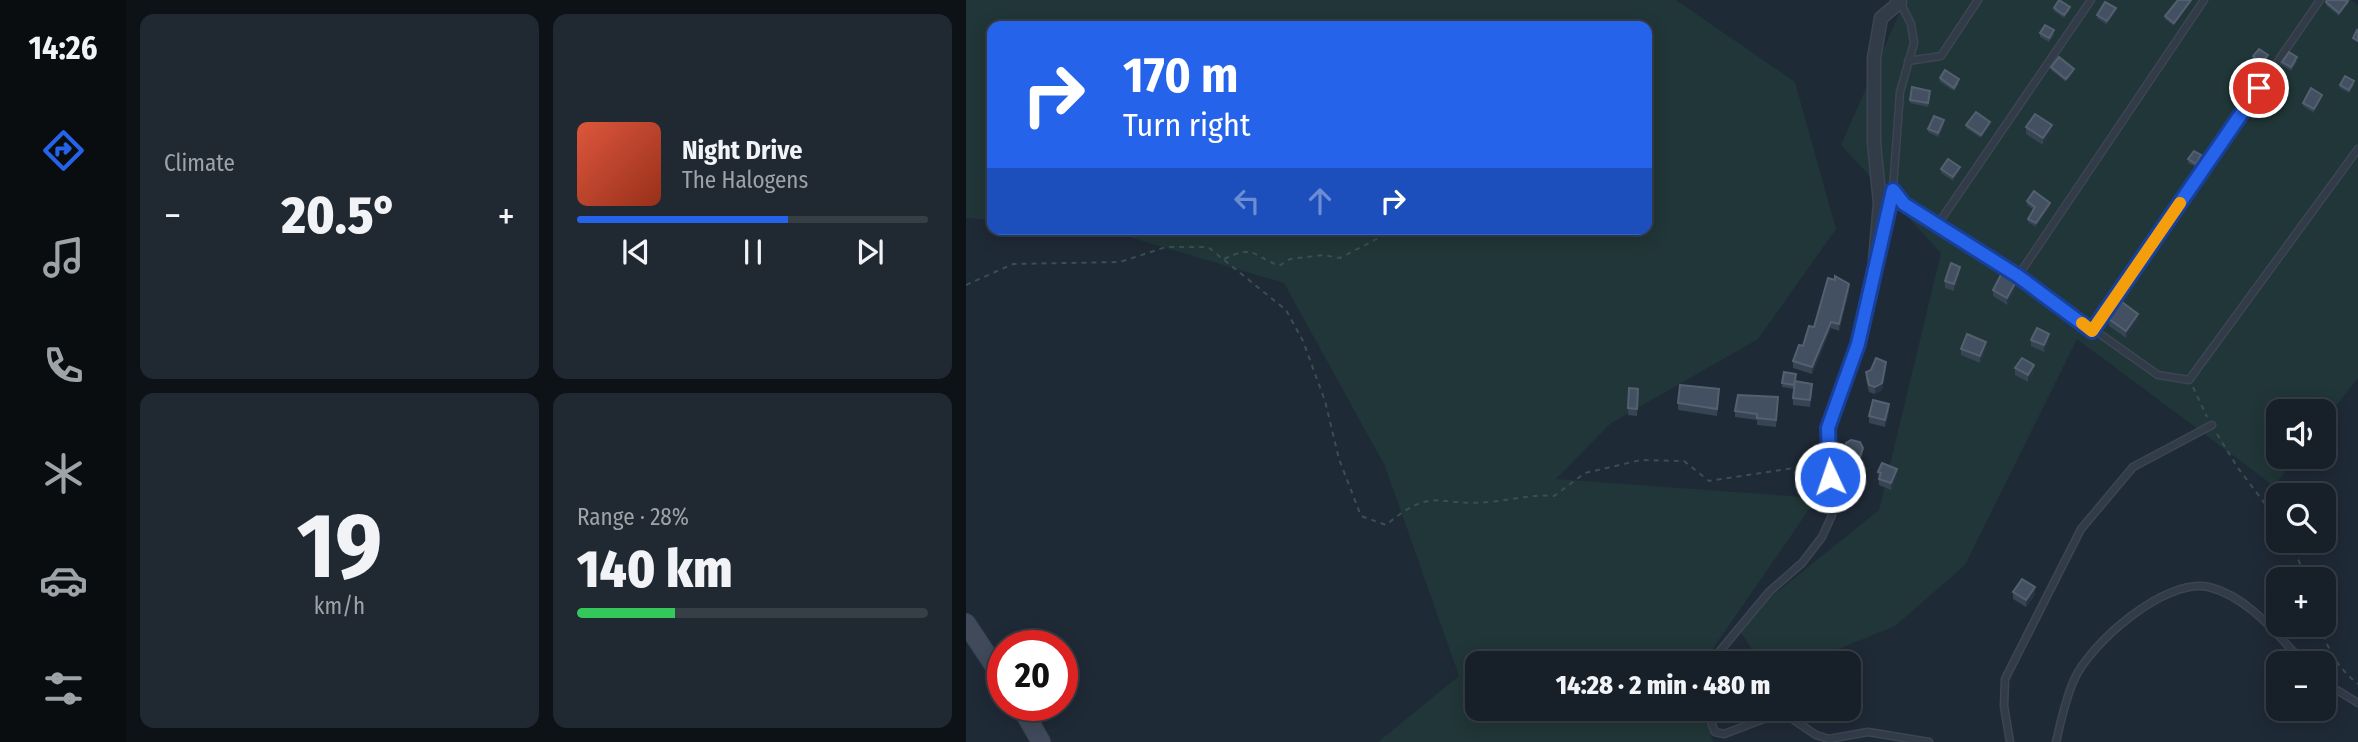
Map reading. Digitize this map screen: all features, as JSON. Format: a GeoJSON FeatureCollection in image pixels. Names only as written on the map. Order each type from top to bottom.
{"type":"FeatureCollection","features":[{"type":"Feature","properties":{"kind":"main road"},"geometry":{"type":"LineString","coordinates":[[966,624],[987,655]]}},
{"type":"Feature","properties":{"kind":"main road"},"geometry":{"type":"LineString","coordinates":[[1029,721],[1041,742]]}},
{"type":"Feature","properties":{"kind":"street"},"geometry":{"type":"LineString","coordinates":[[1875,261],[1880,203],[1874,143],[1874,58],[1881,18],[1900,1]]}},
{"type":"Feature","properties":{"kind":"lane"},"geometry":{"type":"LineString","coordinates":[[1908,61],[1941,56],[1978,0]]}},
{"type":"Feature","properties":{"kind":"lane"},"geometry":{"type":"LineString","coordinates":[[1938,224],[2091,0]]}},
{"type":"Feature","properties":{"kind":"lane"},"geometry":{"type":"LineString","coordinates":[[2018,276],[2204,0]]}},
{"type":"Feature","properties":{"kind":"lane"},"geometry":{"type":"LineString","coordinates":[[2092,331],[2320,0]]}},
{"type":"Feature","properties":{"kind":"lane"},"geometry":{"type":"LineString","coordinates":[[1720,651],[1769,592],[1802,563],[1822,537],[1832,515],[1828,428],[1858,344],[1874,280],[1875,261],[1893,190],[1900,92],[1914,43],[1911,24],[1900,1]]}},
{"type":"Feature","properties":{"kind":"lane"},"geometry":{"type":"LineString","coordinates":[[1893,190],[1904,204],[2018,276],[2092,331],[2158,375],[2189,380],[2358,149]]}},
{"type":"Feature","properties":{"kind":"lane"},"geometry":{"type":"LineString","coordinates":[[2010,742],[2004,706],[2005,679],[2081,529],[2133,467],[2212,425]]}},
{"type":"Feature","properties":{"kind":"lane"},"geometry":{"type":"LineString","coordinates":[[2056,742],[2074,678],[2099,643],[2156,600],[2181,589],[2207,586],[2235,597],[2259,616],[2293,651]]}},
{"type":"Feature","properties":{"kind":"lane"},"geometry":{"type":"LineString","coordinates":[[2336,689],[2358,703]]}},
{"type":"Feature","properties":{"kind":"lane"},"geometry":{"type":"LineString","coordinates":[[1711,721],[1716,732],[1724,734],[1758,721]]}},
{"type":"Feature","properties":{"kind":"lane"},"geometry":{"type":"LineString","coordinates":[[1795,721],[1816,735],[1829,739],[1868,732],[1929,742]]}},
{"type":"Feature","properties":{"kind":"path"},"geometry":{"type":"LineString","coordinates":[[1223,259],[1244,250],[1254,251],[1279,266],[1290,259],[1323,256],[1340,258],[1384,235]]}},
{"type":"Feature","properties":{"kind":"path"},"geometry":{"type":"LineString","coordinates":[[966,285],[1013,264],[1120,262],[1166,247],[1208,247],[1286,310],[1303,341],[1325,401],[1339,459],[1361,516],[1386,525],[1409,506],[1430,499],[1488,503],[1531,494],[1554,496],[1585,473],[1641,460],[1684,461],[1709,481],[1829,463]]}},
{"type":"Feature","properties":{"kind":"path"},"geometry":{"type":"LineString","coordinates":[[2189,380],[2238,468],[2266,505]]}},
{"type":"Feature","properties":{"kind":"path"},"geometry":{"type":"LineString","coordinates":[[2324,637],[2340,668],[2358,684]]}},
{"type":"Feature","properties":{"kind":"green space"},"geometry":{"type":"Polygon","coordinates":[[[966,0],[1676,0],[1795,82],[1836,229],[1758,339],[1610,424],[1556,479],[1817,498],[1714,651],[1465,651],[1465,721],[1712,721],[1711,737],[1714,742],[1378,742],[1459,676],[1385,466],[1284,283],[1122,235],[1652,235],[1652,21],[987,21],[987,220],[966,218],[966,0]]]}},
{"type":"Feature","properties":{"kind":"green space"},"geometry":{"type":"Polygon","coordinates":[[[1905,0],[2351,0],[2358,5],[2358,378],[2336,406],[2336,399],[2266,399],[2266,469],[2287,469],[2276,483],[2270,483],[2077,339],[1965,565],[1895,626],[1834,651],[1753,651],[1736,625],[1879,510],[1941,253],[1841,145],[1905,0]]]}},
{"type":"Feature","properties":{"kind":"building"},"geometry":{"type":"Polygon","coordinates":[[[2059,0],[2070,7],[2064,15],[2054,8],[2059,0]]]}},
{"type":"Feature","properties":{"kind":"building"},"geometry":{"type":"Polygon","coordinates":[[[2178,0],[2191,0],[2174,23],[2165,16],[2178,0]]]}},
{"type":"Feature","properties":{"kind":"building"},"geometry":{"type":"Polygon","coordinates":[[[2327,0],[2346,0],[2348,1],[2339,13],[2327,0]]]}},
{"type":"Feature","properties":{"kind":"building"},"geometry":{"type":"Polygon","coordinates":[[[2105,2],[2116,8],[2107,21],[2097,15],[2105,2]]]}},
{"type":"Feature","properties":{"kind":"building"},"geometry":{"type":"Polygon","coordinates":[[[2045,25],[2054,30],[2049,38],[2040,33],[2045,25]]]}},
{"type":"Feature","properties":{"kind":"building"},"geometry":{"type":"Polygon","coordinates":[[[2358,31],[2358,41],[2353,38],[2358,31]]]}},
{"type":"Feature","properties":{"kind":"building"},"geometry":{"type":"Polygon","coordinates":[[[2259,49],[2268,55],[2262,63],[2253,56],[2259,49]]]}},
{"type":"Feature","properties":{"kind":"building"},"geometry":{"type":"Polygon","coordinates":[[[2289,52],[2297,57],[2291,67],[2282,62],[2289,52]]]}},
{"type":"Feature","properties":{"kind":"building"},"geometry":{"type":"Polygon","coordinates":[[[2059,57],[2074,69],[2066,79],[2051,67],[2059,57]]]}},
{"type":"Feature","properties":{"kind":"building"},"geometry":{"type":"Polygon","coordinates":[[[1945,70],[1959,79],[1954,88],[1940,78],[1945,70]]]}},
{"type":"Feature","properties":{"kind":"building"},"geometry":{"type":"Polygon","coordinates":[[[2345,76],[2354,81],[2349,90],[2340,85],[2345,76]]]}},
{"type":"Feature","properties":{"kind":"building"},"geometry":{"type":"Polygon","coordinates":[[[1912,87],[1930,91],[1928,103],[1910,100],[1912,87]]]}},
{"type":"Feature","properties":{"kind":"building"},"geometry":{"type":"Polygon","coordinates":[[[2311,88],[2322,95],[2314,109],[2303,103],[2311,88]]]}},
{"type":"Feature","properties":{"kind":"building"},"geometry":{"type":"Polygon","coordinates":[[[1976,112],[1990,122],[1981,135],[1966,125],[1976,112]]]}},
{"type":"Feature","properties":{"kind":"building"},"geometry":{"type":"Polygon","coordinates":[[[2035,114],[2052,125],[2043,138],[2026,127],[2035,114]]]}},
{"type":"Feature","properties":{"kind":"building"},"geometry":{"type":"Polygon","coordinates":[[[1934,116],[1944,120],[1938,133],[1928,129],[1934,116]]]}},
{"type":"Feature","properties":{"kind":"building"},"geometry":{"type":"Polygon","coordinates":[[[2194,151],[2201,155],[2196,164],[2188,159],[2194,151]]]}},
{"type":"Feature","properties":{"kind":"building"},"geometry":{"type":"Polygon","coordinates":[[[1948,159],[1960,167],[1953,177],[1941,169],[1948,159]]]}},
{"type":"Feature","properties":{"kind":"building"},"geometry":{"type":"Polygon","coordinates":[[[2034,191],[2050,203],[2036,223],[2028,219],[2035,207],[2027,201],[2034,191]]]}},
{"type":"Feature","properties":{"kind":"building"},"geometry":{"type":"Polygon","coordinates":[[[1951,263],[1960,267],[1954,284],[1945,281],[1951,263]]]}},
{"type":"Feature","properties":{"kind":"building"},"geometry":{"type":"Polygon","coordinates":[[[2003,271],[2017,280],[2007,298],[1993,290],[2003,271]]]}},
{"type":"Feature","properties":{"kind":"building"},"geometry":{"type":"Polygon","coordinates":[[[1835,276],[1849,284],[1839,324],[1831,322],[1812,367],[1793,361],[1799,345],[1803,346],[1809,326],[1814,327],[1828,278],[1835,280],[1835,276]]]}},
{"type":"Feature","properties":{"kind":"building"},"geometry":{"type":"Polygon","coordinates":[[[2122,302],[2138,314],[2126,331],[2109,319],[2122,302]]]}},
{"type":"Feature","properties":{"kind":"building"},"geometry":{"type":"Polygon","coordinates":[[[2037,328],[2049,334],[2044,345],[2031,340],[2037,328]]]}},
{"type":"Feature","properties":{"kind":"building"},"geometry":{"type":"Polygon","coordinates":[[[1967,334],[1986,342],[1980,356],[1961,349],[1967,334]]]}},
{"type":"Feature","properties":{"kind":"building"},"geometry":{"type":"Polygon","coordinates":[[[1876,358],[1886,362],[1882,383],[1875,387],[1869,385],[1866,372],[1871,370],[1876,358]]]}},
{"type":"Feature","properties":{"kind":"building"},"geometry":{"type":"Polygon","coordinates":[[[2022,358],[2034,365],[2028,375],[2015,368],[2022,358]]]}},
{"type":"Feature","properties":{"kind":"building"},"geometry":{"type":"Polygon","coordinates":[[[1784,372],[1796,374],[1794,385],[1782,383],[1784,372]]]}},
{"type":"Feature","properties":{"kind":"building"},"geometry":{"type":"Polygon","coordinates":[[[1795,381],[1812,384],[1810,400],[1793,398],[1795,381]]]}},
{"type":"Feature","properties":{"kind":"building"},"geometry":{"type":"Polygon","coordinates":[[[1680,385],[1719,389],[1717,409],[1678,403],[1680,385]]]}},
{"type":"Feature","properties":{"kind":"building"},"geometry":{"type":"Polygon","coordinates":[[[1629,388],[1638,389],[1637,409],[1628,408],[1629,388]]]}},
{"type":"Feature","properties":{"kind":"building"},"geometry":{"type":"Polygon","coordinates":[[[1738,395],[1778,397],[1776,420],[1757,418],[1757,414],[1735,411],[1738,395]]]}},
{"type":"Feature","properties":{"kind":"building"},"geometry":{"type":"Polygon","coordinates":[[[1873,400],[1889,404],[1885,420],[1869,416],[1873,400]]]}},
{"type":"Feature","properties":{"kind":"building"},"geometry":{"type":"Polygon","coordinates":[[[1851,440],[1860,442],[1863,448],[1860,457],[1851,461],[1845,457],[1846,443],[1851,440]]]}},
{"type":"Feature","properties":{"kind":"building"},"geometry":{"type":"Polygon","coordinates":[[[1882,463],[1897,469],[1891,483],[1879,479],[1881,473],[1878,472],[1882,463]]]}},
{"type":"Feature","properties":{"kind":"building"},"geometry":{"type":"Polygon","coordinates":[[[2022,579],[2035,587],[2026,600],[2013,592],[2022,579]]]}},
{"type":"Feature","properties":{"kind":"slow traffic"},"geometry":{"type":"LineString","coordinates":[[2082,323],[2092,331],[2180,203]]}},
{"type":"Feature","properties":{"kind":"route"},"geometry":{"type":"LineString","coordinates":[[1830,477],[1828,428],[1858,344],[1893,190],[1904,204],[2018,276],[2092,331],[2259,88]]}}]}
